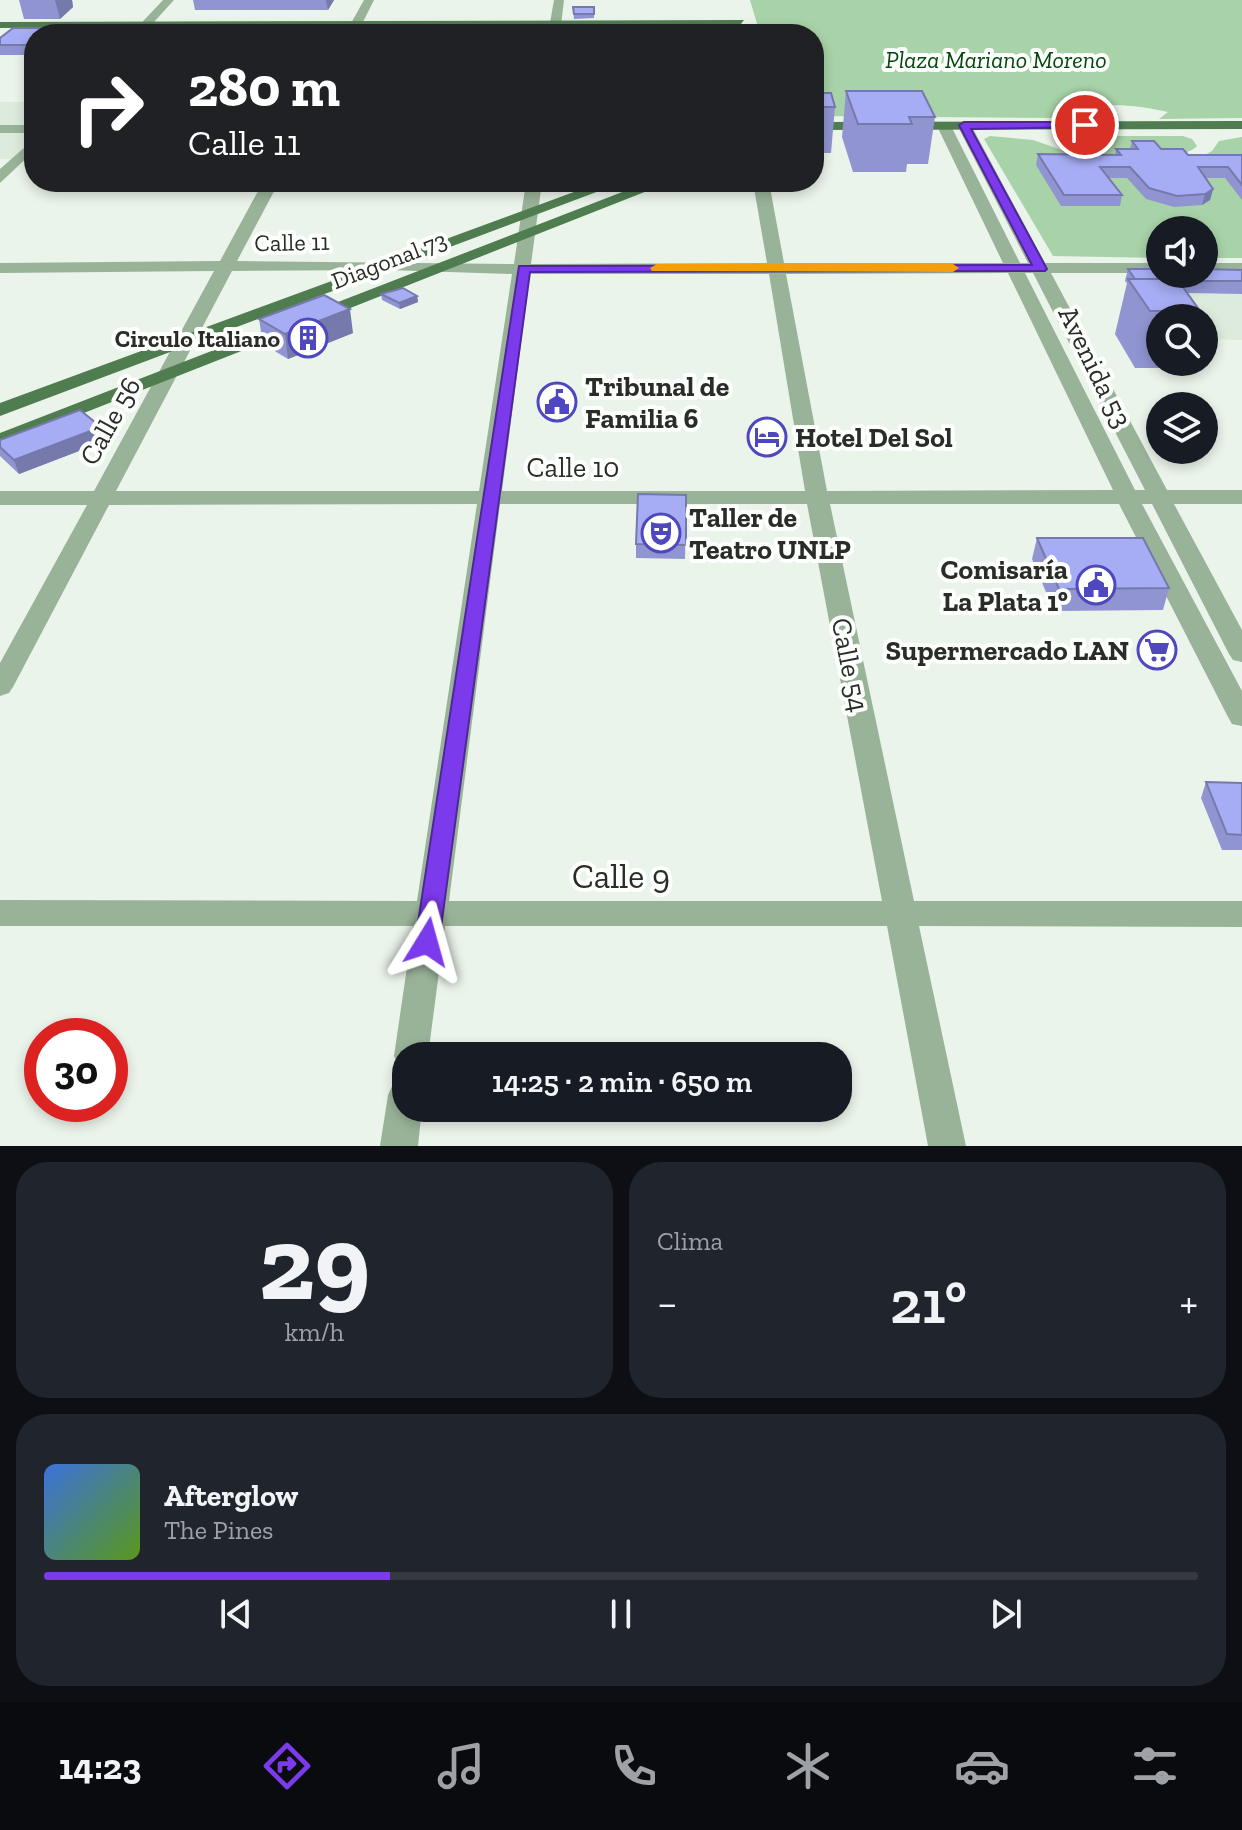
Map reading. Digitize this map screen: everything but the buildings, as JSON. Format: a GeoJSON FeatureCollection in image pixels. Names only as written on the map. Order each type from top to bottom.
{"type":"FeatureCollection","features":[{"type":"Feature","properties":{"kind":"main road"},"geometry":{"type":"LineString","coordinates":[[694,24],[740,22]]}},
{"type":"Feature","properties":{"kind":"main road"},"geometry":{"type":"LineString","coordinates":[[0,25],[24,26]]}},
{"type":"Feature","properties":{"kind":"main road"},"geometry":{"type":"LineString","coordinates":[[0,32],[24,32]]}},
{"type":"Feature","properties":{"kind":"main road"},"geometry":{"type":"LineString","coordinates":[[824,126],[1242,125]]}},
{"type":"Feature","properties":{"kind":"main road","name":"Diagonal 73"},"geometry":{"type":"LineString","coordinates":[[0,410],[588,192]]}},
{"type":"Feature","properties":{"kind":"main road","name":"Diagonal 73"},"geometry":{"type":"LineString","coordinates":[[0,440],[637,192]]}},
{"type":"Feature","properties":{"kind":"street"},"geometry":{"type":"LineString","coordinates":[[146,24],[169,0]]}},
{"type":"Feature","properties":{"kind":"street"},"geometry":{"type":"LineString","coordinates":[[356,24],[369,0]]}},
{"type":"Feature","properties":{"kind":"street"},"geometry":{"type":"LineString","coordinates":[[555,24],[559,0]]}},
{"type":"Feature","properties":{"kind":"street","name":"Avenida 53"},"geometry":{"type":"LineString","coordinates":[[954,126],[1016,268],[1127,497],[1242,717]]}},
{"type":"Feature","properties":{"kind":"street","name":"Avenida 53"},"geometry":{"type":"LineString","coordinates":[[954,126],[1040,269],[1242,654]]}},
{"type":"Feature","properties":{"kind":"street"},"geometry":{"type":"LineString","coordinates":[[0,129],[24,129]]}},
{"type":"Feature","properties":{"kind":"street"},"geometry":{"type":"LineString","coordinates":[[0,178],[24,153]]}},
{"type":"Feature","properties":{"kind":"street","name":"Calle 56"},"geometry":{"type":"LineString","coordinates":[[0,687],[266,192]]}},
{"type":"Feature","properties":{"kind":"street"},"geometry":{"type":"LineString","coordinates":[[413,1042],[533,192]]}},
{"type":"Feature","properties":{"kind":"street","name":"Calle 54"},"geometry":{"type":"LineString","coordinates":[[763,192],[817,497],[947,1146]]}},
{"type":"Feature","properties":{"kind":"street","name":"Calle 11"},"geometry":{"type":"LineString","coordinates":[[0,268],[387,265],[524,269],[1146,268]]}},
{"type":"Feature","properties":{"kind":"street"},"geometry":{"type":"LineString","coordinates":[[1218,268],[1242,268]]}},
{"type":"Feature","properties":{"kind":"street","name":"Calle 10"},"geometry":{"type":"LineString","coordinates":[[0,498],[1242,497]]}},
{"type":"Feature","properties":{"kind":"street","name":"Calle 9"},"geometry":{"type":"LineString","coordinates":[[0,913],[1242,914]]}},
{"type":"Feature","properties":{"kind":"street"},"geometry":{"type":"LineString","coordinates":[[399,1146],[402,1122]]}},
{"type":"Feature","properties":{"kind":"shaded area"},"geometry":{"type":"Polygon","coordinates":[[[0,102],[24,102],[24,159],[0,159],[0,102]]]}},
{"type":"Feature","properties":{"kind":"shaded area"},"geometry":{"type":"Polygon","coordinates":[[[1125,281],[1146,281],[1146,288],[1218,288],[1218,281],[1242,281],[1242,340],[1218,339],[1218,304],[1146,304],[1146,311],[1125,281]]]}},
{"type":"Feature","properties":{"kind":"green space","name":"Plaza Mariano Moreno"},"geometry":{"type":"Polygon","coordinates":[[[750,0],[1242,0],[1242,118],[1159,119],[1168,112],[1111,105],[1069,112],[1055,118],[824,116],[824,24],[757,24],[750,0]]]}},
{"type":"Feature","properties":{"kind":"green space"},"geometry":{"type":"Polygon","coordinates":[[[990,136],[1033,140],[1079,156],[1200,158],[1212,151],[1219,141],[1242,137],[1242,258],[1218,258],[1218,216],[1146,216],[1146,258],[1053,256],[984,139],[990,136]]]}},
{"type":"Feature","properties":{"kind":"green space"},"geometry":{"type":"Polygon","coordinates":[[[1073,136],[1183,136],[1192,139],[1197,146],[1187,152],[1154,157],[1112,155],[1065,145],[1064,140],[1073,136]]]}},
{"type":"Feature","properties":{"kind":"slow traffic"},"geometry":{"type":"LineString","coordinates":[[657,268],[953,268]]}},
{"type":"Feature","properties":{"kind":"place","name":"Circulo Italiano"},"geometry":{"type":"Point","coordinates":[308,338]}},
{"type":"Feature","properties":{"kind":"place","name":"Tribunal de Familia 6"},"geometry":{"type":"Point","coordinates":[557,402]}},
{"type":"Feature","properties":{"kind":"place","name":"Hotel Del Sol"},"geometry":{"type":"Point","coordinates":[767,437]}},
{"type":"Feature","properties":{"kind":"place","name":"Taller de Teatro UNLP"},"geometry":{"type":"Point","coordinates":[661,533]}},
{"type":"Feature","properties":{"kind":"place","name":"Comisaría La Plata 1°"},"geometry":{"type":"Point","coordinates":[1096,585]}},
{"type":"Feature","properties":{"kind":"place","name":"Supermercado LAN"},"geometry":{"type":"Point","coordinates":[1157,650]}},
{"type":"Feature","properties":{"kind":"route"},"geometry":{"type":"LineString","coordinates":[[427,942],[524,269],[1040,269],[964,125],[1085,125]]}}]}
